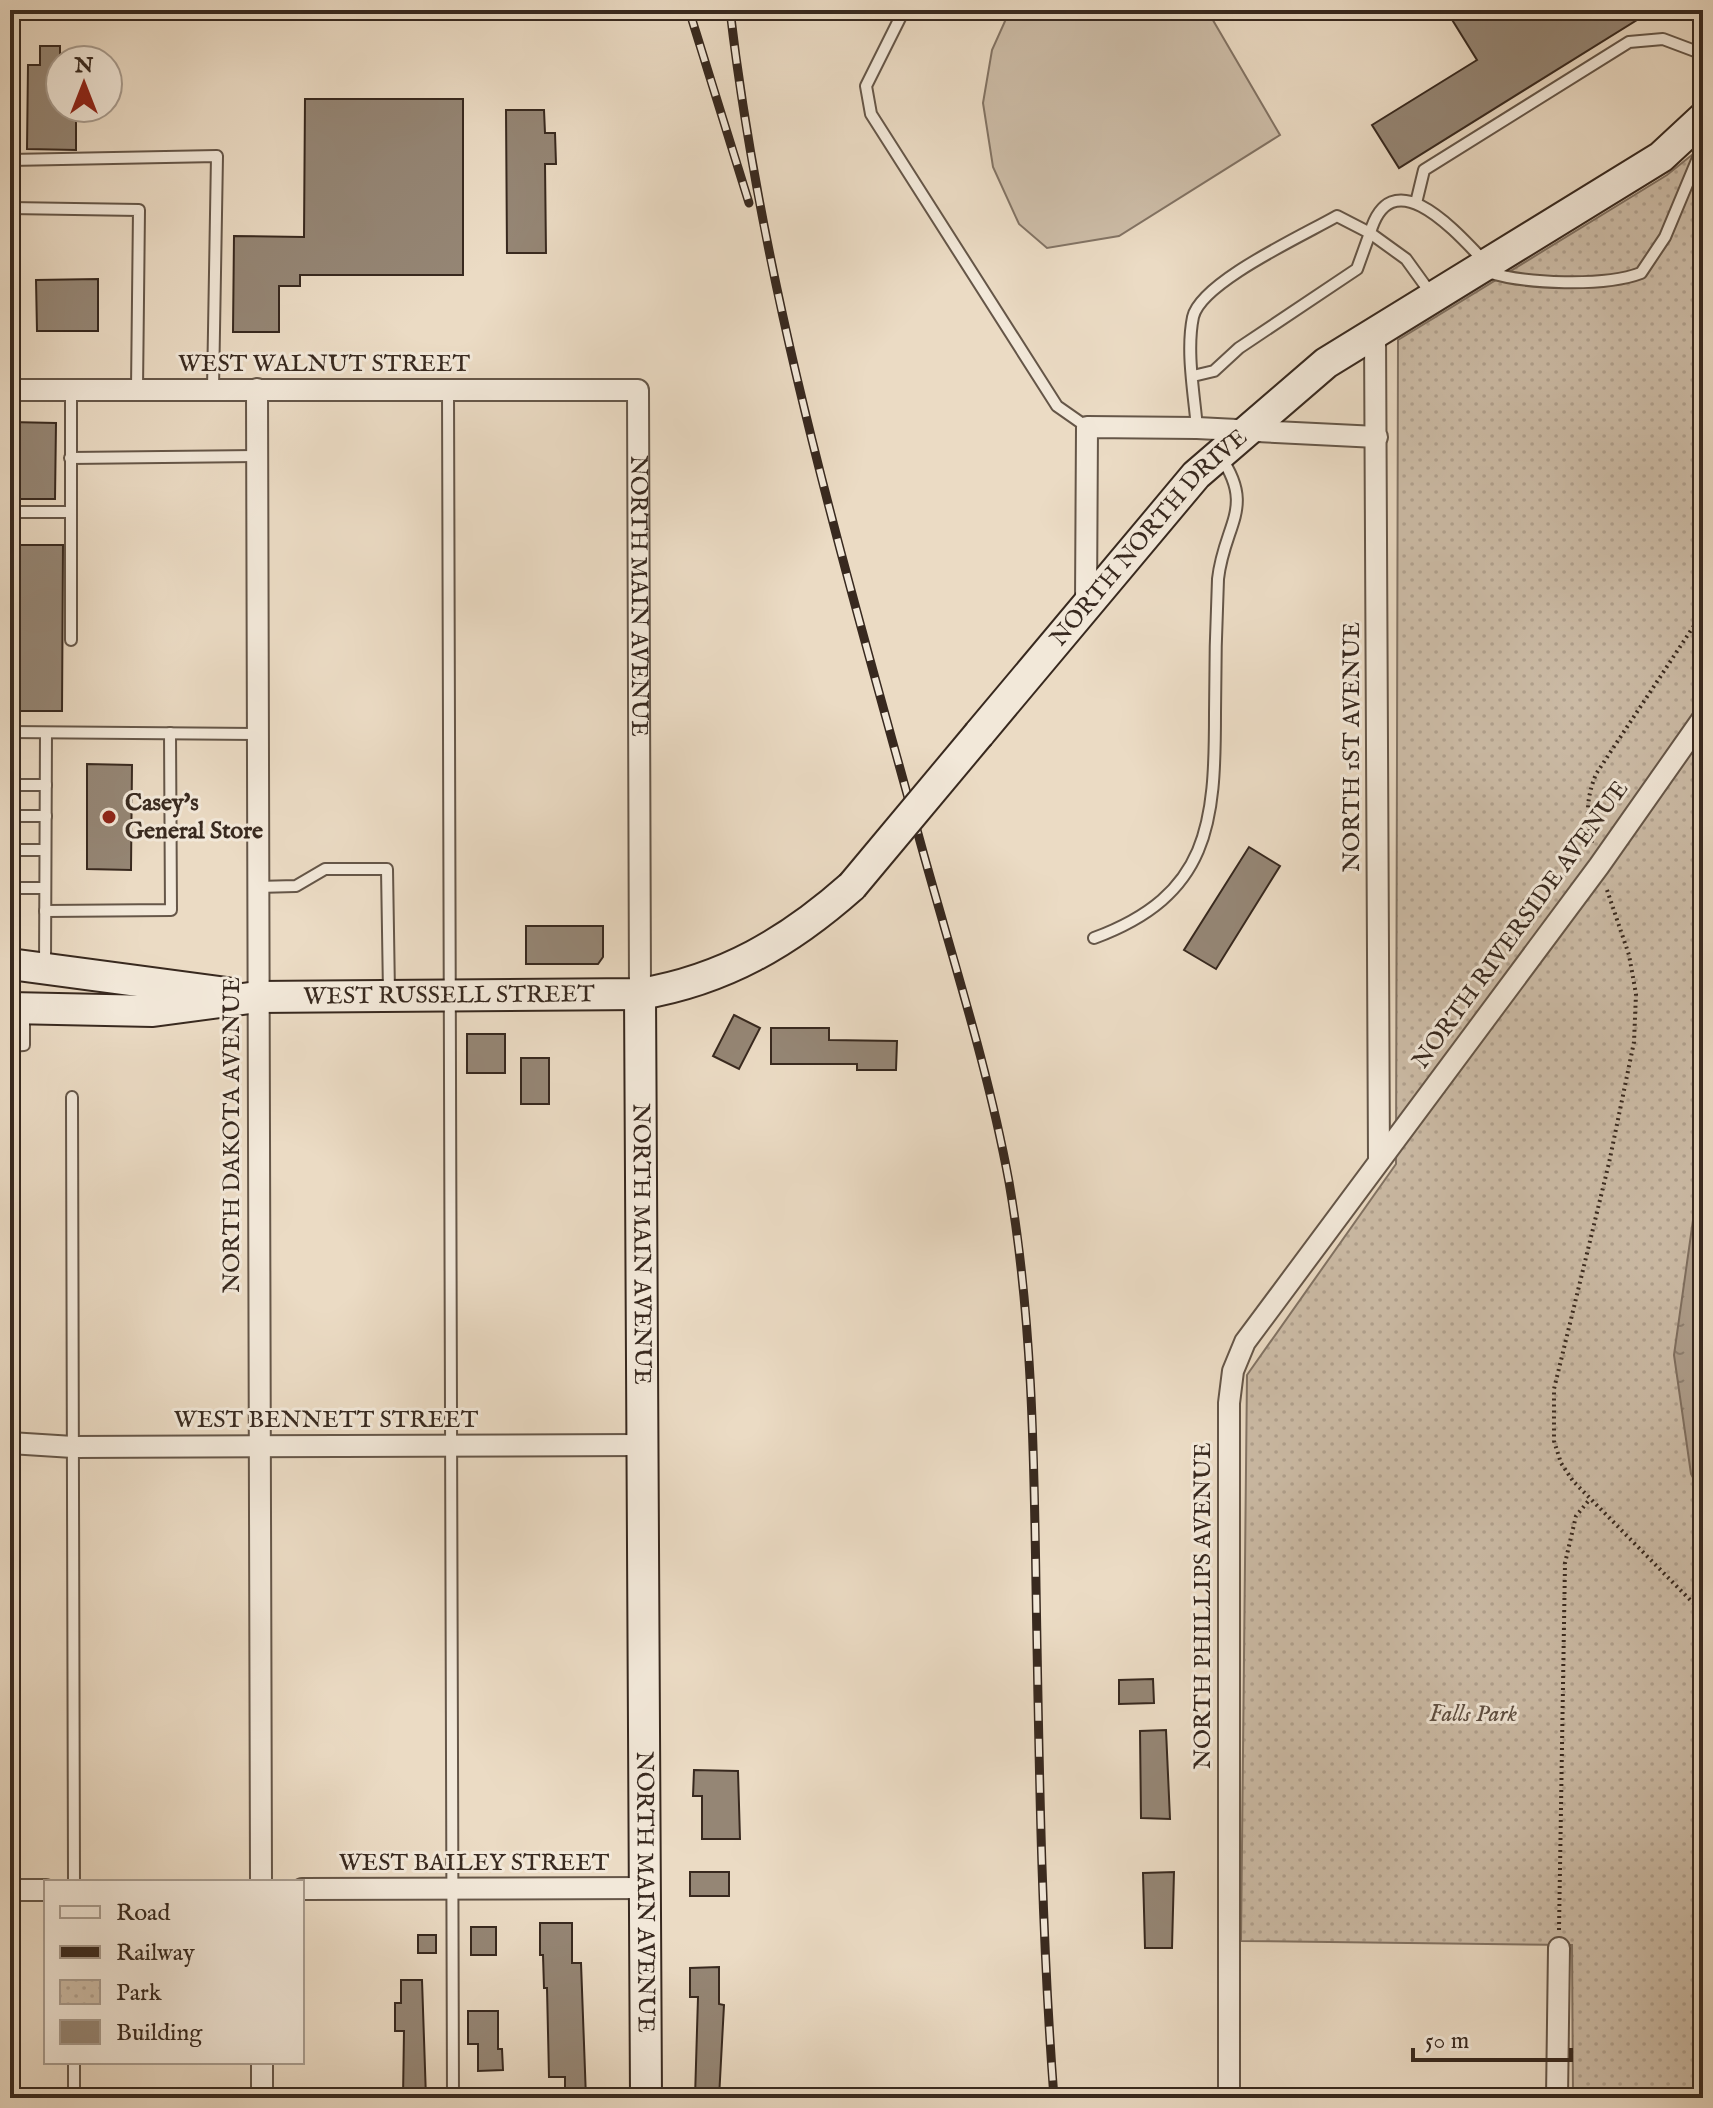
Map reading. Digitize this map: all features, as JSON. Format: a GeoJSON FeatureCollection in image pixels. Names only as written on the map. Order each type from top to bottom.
{"type":"FeatureCollection","features":[{"type":"Feature","properties":{"kind":"main road","name":"NORTH NORTH DRIVE"},"geometry":{"type":"LineString","coordinates":[[640,994],[679,988],[753,959],[812,922],[852,886],[1154,523],[1219,454],[1326,363],[1661,157],[1703,118]]}},
{"type":"Feature","properties":{"kind":"main road","name":"WEST RUSSELL STREET"},"geometry":{"type":"LineString","coordinates":[[10,964],[257,997]]}},
{"type":"Feature","properties":{"kind":"main road","name":"WEST RUSSELL STREET"},"geometry":{"type":"LineString","coordinates":[[17,1008],[153,1011],[257,997],[640,994]]}},
{"type":"Feature","properties":{"kind":"main road","name":"NORTH MAIN AVENUE"},"geometry":{"type":"LineString","coordinates":[[640,994],[646,2098]]}},
{"type":"Feature","properties":{"kind":"street","name":"NORTH 1ST AVENUE"},"geometry":{"type":"LineString","coordinates":[[1375,332],[1379,1161]]}},
{"type":"Feature","properties":{"kind":"street","name":"NORTH DAKOTA AVENUE"},"geometry":{"type":"LineString","coordinates":[[257,389],[261,1880]]}},
{"type":"Feature","properties":{"kind":"street","name":"WEST WALNUT STREET"},"geometry":{"type":"LineString","coordinates":[[10,390],[638,390]]}},
{"type":"Feature","properties":{"kind":"street","name":"NORTH MAIN AVENUE"},"geometry":{"type":"LineString","coordinates":[[638,390],[640,994]]}},
{"type":"Feature","properties":{"kind":"street"},"geometry":{"type":"LineString","coordinates":[[1086,604],[1087,427],[1197,428],[1377,437]]}},
{"type":"Feature","properties":{"kind":"street","name":"NORTH RIVERSIDE AVENUE"},"geometry":{"type":"LineString","coordinates":[[1379,1161],[1599,866],[1703,718]]}},
{"type":"Feature","properties":{"kind":"street","name":"NORTH PHILLIPS AVENUE"},"geometry":{"type":"LineString","coordinates":[[1229,2098],[1229,1403],[1233,1371],[1245,1342],[1379,1161]]}},
{"type":"Feature","properties":{"kind":"street","name":"WEST BENNETT STREET"},"geometry":{"type":"LineString","coordinates":[[10,1443],[73,1447],[642,1445]]}},
{"type":"Feature","properties":{"kind":"street","name":"WEST BAILEY STREET"},"geometry":{"type":"LineString","coordinates":[[304,1889],[646,1888]]}},
{"type":"Feature","properties":{"kind":"street"},"geometry":{"type":"LineString","coordinates":[[10,1890],[44,1890]]}},
{"type":"Feature","properties":{"kind":"street"},"geometry":{"type":"LineString","coordinates":[[1557,2098],[1559,1948]]}},
{"type":"Feature","properties":{"kind":"street"},"geometry":{"type":"LineString","coordinates":[[262,2064],[262,2098]]}},
{"type":"Feature","properties":{"kind":"lane"},"geometry":{"type":"LineString","coordinates":[[904,10],[866,86],[871,114],[1057,406],[1087,427]]}},
{"type":"Feature","properties":{"kind":"lane"},"geometry":{"type":"LineString","coordinates":[[1416,203],[1424,170],[1629,42],[1663,39],[1703,54]]}},
{"type":"Feature","properties":{"kind":"lane"},"geometry":{"type":"LineString","coordinates":[[1193,376],[1214,371],[1239,348],[1357,269],[1375,216],[1390,204],[1416,203],[1429,208],[1482,266],[1506,278],[1615,280],[1641,273],[1665,237],[1703,146]]}},
{"type":"Feature","properties":{"kind":"lane"},"geometry":{"type":"LineString","coordinates":[[10,160],[217,156],[213,389]]}},
{"type":"Feature","properties":{"kind":"lane"},"geometry":{"type":"LineString","coordinates":[[10,208],[139,210],[137,389]]}},
{"type":"Feature","properties":{"kind":"lane"},"geometry":{"type":"LineString","coordinates":[[1197,428],[1193,376],[1194,314],[1211,290],[1231,275],[1337,216],[1370,233],[1406,259],[1433,297]]}},
{"type":"Feature","properties":{"kind":"lane"},"geometry":{"type":"LineString","coordinates":[[71,390],[71,640]]}},
{"type":"Feature","properties":{"kind":"lane"},"geometry":{"type":"LineString","coordinates":[[448,390],[453,2098]]}},
{"type":"Feature","properties":{"kind":"lane"},"geometry":{"type":"LineString","coordinates":[[1094,938],[1152,910],[1174,891],[1199,851],[1213,803],[1218,579],[1221,555],[1239,494],[1236,479],[1219,454]]}},
{"type":"Feature","properties":{"kind":"lane"},"geometry":{"type":"LineString","coordinates":[[70,458],[257,456]]}},
{"type":"Feature","properties":{"kind":"lane"},"geometry":{"type":"LineString","coordinates":[[10,512],[70,512]]}},
{"type":"Feature","properties":{"kind":"lane"},"geometry":{"type":"LineString","coordinates":[[10,732],[257,734]]}},
{"type":"Feature","properties":{"kind":"lane"},"geometry":{"type":"LineString","coordinates":[[45,968],[46,733]]}},
{"type":"Feature","properties":{"kind":"lane"},"geometry":{"type":"LineString","coordinates":[[45,911],[171,910],[170,733]]}},
{"type":"Feature","properties":{"kind":"lane"},"geometry":{"type":"LineString","coordinates":[[17,785],[46,785]]}},
{"type":"Feature","properties":{"kind":"lane"},"geometry":{"type":"LineString","coordinates":[[17,816],[46,816]]}},
{"type":"Feature","properties":{"kind":"lane"},"geometry":{"type":"LineString","coordinates":[[17,850],[45,850]]}},
{"type":"Feature","properties":{"kind":"lane"},"geometry":{"type":"LineString","coordinates":[[257,887],[296,886],[325,869],[387,869],[389,996]]}},
{"type":"Feature","properties":{"kind":"lane"},"geometry":{"type":"LineString","coordinates":[[10,888],[45,888]]}},
{"type":"Feature","properties":{"kind":"lane"},"geometry":{"type":"LineString","coordinates":[[10,1046],[24,1045],[17,1008]]}},
{"type":"Feature","properties":{"kind":"lane"},"geometry":{"type":"LineString","coordinates":[[72,1097],[74,1880]]}},
{"type":"Feature","properties":{"kind":"lane"},"geometry":{"type":"LineString","coordinates":[[74,2064],[74,2098]]}},
{"type":"Feature","properties":{"kind":"path"},"geometry":{"type":"LineString","coordinates":[[1703,612],[1596,774],[1587,797],[1587,819],[1599,866],[1629,955],[1636,994],[1634,1042],[1609,1163],[1554,1389],[1554,1441],[1561,1463],[1590,1499],[1703,1613]]}},
{"type":"Feature","properties":{"kind":"path"},"geometry":{"type":"LineString","coordinates":[[1559,1948],[1565,1563],[1576,1516],[1590,1499]]}},
{"type":"Feature","properties":{"kind":"green space"},"geometry":{"type":"Polygon","coordinates":[[[1010,10],[1207,10],[1280,135],[1119,236],[1047,248],[1019,224],[993,167],[983,103],[992,50],[1010,10]]]}},
{"type":"Feature","properties":{"kind":"green space","name":"Falls Park"},"geometry":{"type":"Polygon","coordinates":[[[1703,146],[1703,2098],[1573,2098],[1572,1945],[1241,1941],[1247,1375],[1396,1164],[1398,340],[1667,175],[1703,146]]]}},
{"type":"Feature","properties":{"kind":"water"},"geometry":{"type":"Polygon","coordinates":[[[1703,1184],[1703,1496],[1691,1474],[1674,1355],[1694,1213],[1703,1184]]]}},
{"type":"Feature","properties":{"kind":"building"},"geometry":{"type":"Polygon","coordinates":[[[1446,10],[1653,10],[1399,168],[1372,125],[1477,60],[1446,10]]]}},
{"type":"Feature","properties":{"kind":"building"},"geometry":{"type":"Polygon","coordinates":[[[40,46],[44,46],[44,124],[76,124],[76,150],[27,149],[28,65],[40,65],[40,46]]]}},
{"type":"Feature","properties":{"kind":"building"},"geometry":{"type":"Polygon","coordinates":[[[305,99],[463,99],[463,275],[300,275],[300,286],[279,286],[279,332],[233,332],[234,236],[304,237],[305,99]]]}},
{"type":"Feature","properties":{"kind":"building"},"geometry":{"type":"Polygon","coordinates":[[[506,110],[544,110],[545,133],[555,133],[556,164],[545,164],[546,253],[507,253],[506,110]]]}},
{"type":"Feature","properties":{"kind":"building"},"geometry":{"type":"Polygon","coordinates":[[[98,279],[98,331],[37,331],[36,280],[98,279]]]}},
{"type":"Feature","properties":{"kind":"building"},"geometry":{"type":"Polygon","coordinates":[[[10,422],[56,423],[55,499],[10,499],[10,422]]]}},
{"type":"Feature","properties":{"kind":"building"},"geometry":{"type":"Polygon","coordinates":[[[10,545],[63,545],[62,711],[10,711],[10,545]]]}},
{"type":"Feature","properties":{"kind":"building","name":"Casey's General Store"},"geometry":{"type":"Polygon","coordinates":[[[87,764],[132,765],[131,870],[87,869],[87,764]]]}},
{"type":"Feature","properties":{"kind":"building"},"geometry":{"type":"Polygon","coordinates":[[[1249,847],[1280,866],[1216,969],[1184,950],[1249,847]]]}},
{"type":"Feature","properties":{"kind":"building"},"geometry":{"type":"Polygon","coordinates":[[[526,926],[603,926],[603,957],[598,964],[526,964],[526,926]]]}},
{"type":"Feature","properties":{"kind":"building"},"geometry":{"type":"Polygon","coordinates":[[[734,1015],[760,1028],[739,1069],[713,1056],[734,1015]]]}},
{"type":"Feature","properties":{"kind":"building"},"geometry":{"type":"Polygon","coordinates":[[[771,1028],[829,1028],[829,1040],[897,1041],[896,1070],[857,1070],[857,1064],[771,1064],[771,1028]]]}},
{"type":"Feature","properties":{"kind":"building"},"geometry":{"type":"Polygon","coordinates":[[[467,1034],[505,1034],[505,1073],[467,1073],[467,1034]]]}},
{"type":"Feature","properties":{"kind":"building"},"geometry":{"type":"Polygon","coordinates":[[[521,1058],[549,1058],[549,1104],[521,1104],[521,1058]]]}},
{"type":"Feature","properties":{"kind":"building"},"geometry":{"type":"Polygon","coordinates":[[[1153,1679],[1154,1703],[1119,1704],[1119,1680],[1153,1679]]]}},
{"type":"Feature","properties":{"kind":"building"},"geometry":{"type":"Polygon","coordinates":[[[1166,1730],[1170,1819],[1141,1818],[1140,1731],[1166,1730]]]}},
{"type":"Feature","properties":{"kind":"building"},"geometry":{"type":"Polygon","coordinates":[[[694,1770],[738,1771],[740,1839],[702,1839],[702,1796],[693,1796],[694,1770]]]}},
{"type":"Feature","properties":{"kind":"building"},"geometry":{"type":"Polygon","coordinates":[[[690,1872],[729,1872],[729,1896],[690,1896],[690,1872]]]}},
{"type":"Feature","properties":{"kind":"building"},"geometry":{"type":"Polygon","coordinates":[[[1174,1872],[1172,1948],[1145,1948],[1143,1873],[1174,1872]]]}},
{"type":"Feature","properties":{"kind":"building"},"geometry":{"type":"Polygon","coordinates":[[[540,1923],[572,1923],[572,1963],[581,1963],[586,2098],[565,2098],[565,2077],[549,2077],[547,1988],[544,1988],[543,1955],[540,1955],[540,1923]]]}},
{"type":"Feature","properties":{"kind":"building"},"geometry":{"type":"Polygon","coordinates":[[[471,1927],[496,1927],[496,1955],[471,1955],[471,1927]]]}},
{"type":"Feature","properties":{"kind":"building"},"geometry":{"type":"Polygon","coordinates":[[[418,1935],[436,1935],[436,1953],[418,1953],[418,1935]]]}},
{"type":"Feature","properties":{"kind":"building"},"geometry":{"type":"Polygon","coordinates":[[[719,1967],[719,2004],[724,2005],[719,2098],[695,2098],[698,1997],[690,1997],[690,1968],[719,1967]]]}},
{"type":"Feature","properties":{"kind":"building"},"geometry":{"type":"Polygon","coordinates":[[[401,1980],[422,1980],[426,2098],[403,2098],[404,2031],[395,2031],[395,2003],[401,2003],[401,1980]]]}},
{"type":"Feature","properties":{"kind":"building"},"geometry":{"type":"Polygon","coordinates":[[[468,2011],[498,2011],[498,2049],[502,2049],[503,2070],[478,2071],[478,2044],[468,2044],[468,2011]]]}},
{"type":"Feature","properties":{"kind":"railway"},"geometry":{"type":"LineString","coordinates":[[689,10],[749,203]]}},
{"type":"Feature","properties":{"kind":"railway"},"geometry":{"type":"LineString","coordinates":[[730,10],[763,221],[809,429],[980,1053],[1017,1232],[1030,1384],[1041,1842],[1054,2098]]}},
{"type":"Feature","properties":{"kind":"place","name":"Casey's General Store"},"geometry":{"type":"Point","coordinates":[109,817]}}]}
